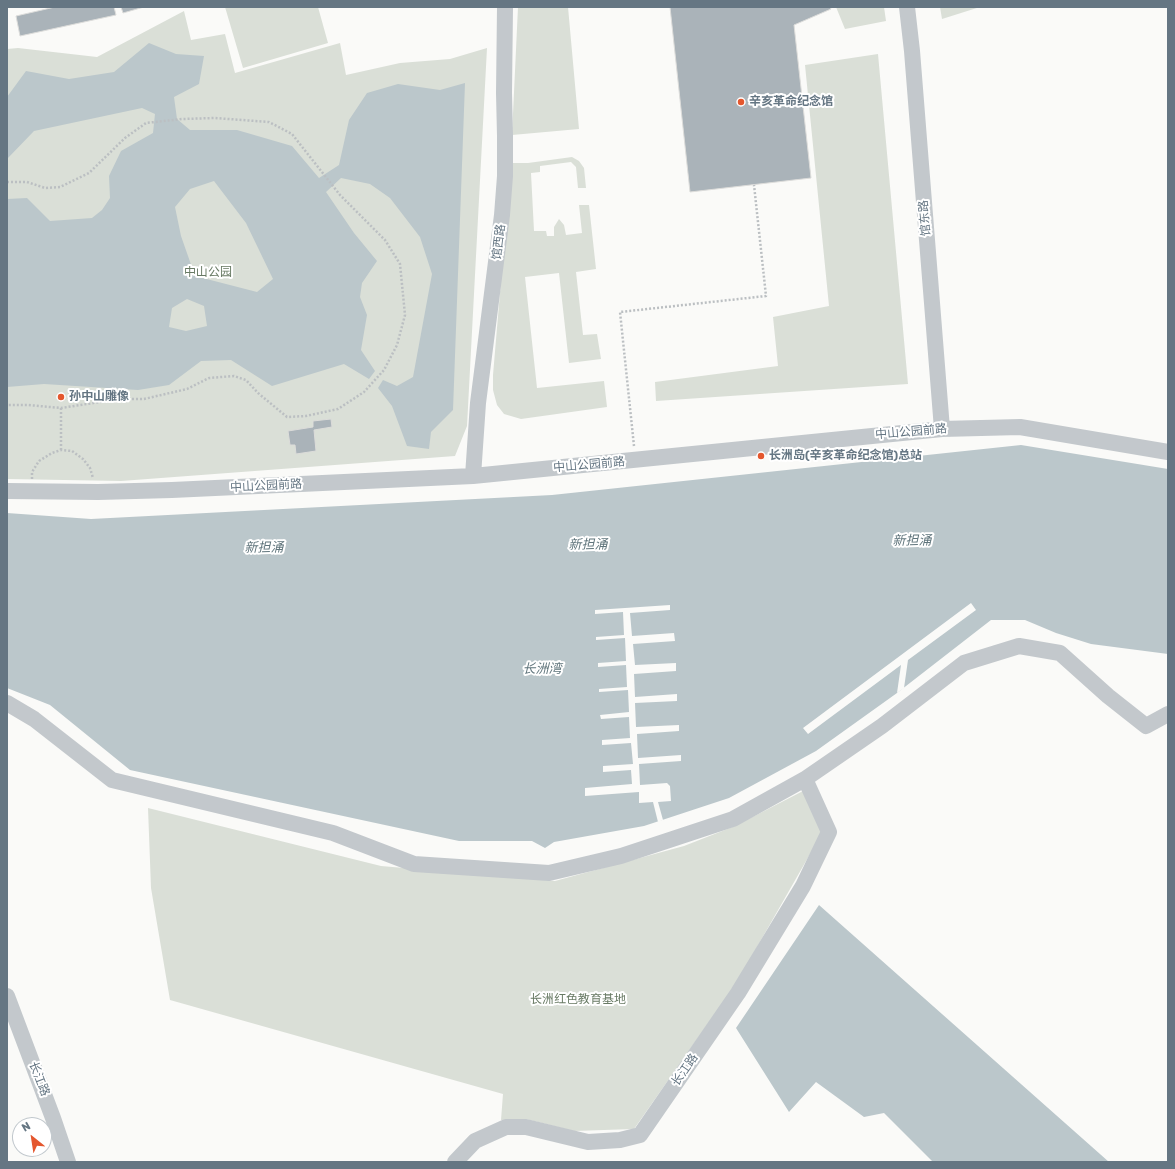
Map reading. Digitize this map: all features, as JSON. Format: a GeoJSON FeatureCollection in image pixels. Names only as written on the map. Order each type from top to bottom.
{"type":"FeatureCollection","features":[{"type":"Feature","properties":{"kind":"street","name":"馆西路"},"geometry":{"type":"LineString","coordinates":[[473,476],[478,403],[502,215],[505,160],[505,7]]}},
{"type":"Feature","properties":{"kind":"street","name":"馆东路"},"geometry":{"type":"LineString","coordinates":[[907,7],[912,51],[942,429]]}},
{"type":"Feature","properties":{"kind":"street","name":"中山公园前路"},"geometry":{"type":"LineString","coordinates":[[7,491],[94,492],[241,487],[473,476],[942,429],[1020,427],[1168,452]]}},
{"type":"Feature","properties":{"kind":"street"},"geometry":{"type":"LineString","coordinates":[[7,703],[34,718],[112,780],[333,833],[414,864],[549,873],[621,856],[733,819],[805,779],[882,726],[964,663],[1019,646],[1060,653],[1108,696],[1146,726],[1168,714]]}},
{"type":"Feature","properties":{"kind":"street","name":"长江路"},"geometry":{"type":"LineString","coordinates":[[455,1162],[475,1141],[506,1127],[526,1127],[588,1142],[620,1140],[640,1135],[738,994],[803,886],[829,832],[805,779]]}},
{"type":"Feature","properties":{"kind":"street","name":"长江路"},"geometry":{"type":"LineString","coordinates":[[7,996],[68,1162]]}},
{"type":"Feature","properties":{"kind":"path"},"geometry":{"type":"LineString","coordinates":[[7,182],[27,182],[45,188],[60,187],[89,172],[125,138],[146,123],[182,119],[215,118],[269,122],[292,134],[334,188],[385,240],[400,264],[404,315],[397,344],[384,370],[364,392],[338,409],[306,416],[287,417],[258,393],[246,380],[234,376],[208,378],[187,389],[144,400],[119,399],[61,408],[7,405]]}},
{"type":"Feature","properties":{"kind":"path"},"geometry":{"type":"LineString","coordinates":[[636,460],[620,312],[766,296],[754,185]]}},
{"type":"Feature","properties":{"kind":"path"},"geometry":{"type":"LineString","coordinates":[[61,408],[61,450]]}},
{"type":"Feature","properties":{"kind":"path"},"geometry":{"type":"LineString","coordinates":[[31,491],[32,472],[39,461],[52,453],[61,450],[72,451],[83,459],[90,468],[93,476],[94,492]]}},
{"type":"Feature","properties":{"kind":"green space"},"geometry":{"type":"Polygon","coordinates":[[[225,7],[318,7],[328,43],[243,68],[225,7]]]}},
{"type":"Feature","properties":{"kind":"green space"},"geometry":{"type":"Polygon","coordinates":[[[518,7],[568,7],[579,129],[512,135],[518,7]]]}},
{"type":"Feature","properties":{"kind":"green space"},"geometry":{"type":"Polygon","coordinates":[[[836,7],[884,7],[886,21],[845,29],[836,7]]]}},
{"type":"Feature","properties":{"kind":"green space"},"geometry":{"type":"Polygon","coordinates":[[[940,7],[980,7],[942,19],[940,7]]]}},
{"type":"Feature","properties":{"kind":"green space","name":"中山公园"},"geometry":{"type":"Polygon","coordinates":[[[184,11],[191,40],[225,34],[235,73],[340,43],[346,75],[400,63],[450,59],[487,48],[467,426],[455,456],[121,481],[7,479],[7,49],[18,48],[97,57],[184,11]]]}},
{"type":"Feature","properties":{"kind":"green space"},"geometry":{"type":"Polygon","coordinates":[[[878,54],[908,384],[656,401],[655,382],[778,366],[773,317],[829,306],[805,65],[878,54]]]}},
{"type":"Feature","properties":{"kind":"green space"},"geometry":{"type":"Polygon","coordinates":[[[572,157],[579,161],[584,168],[586,188],[578,188],[576,167],[571,162],[540,166],[540,172],[531,173],[534,231],[546,231],[547,236],[554,236],[554,227],[559,219],[564,225],[566,235],[582,233],[579,205],[589,205],[596,269],[576,272],[583,335],[597,334],[601,359],[569,363],[559,273],[525,277],[537,388],[604,381],[607,407],[521,419],[504,414],[497,405],[493,390],[511,163],[528,163],[572,157]]]}},
{"type":"Feature","properties":{"kind":"green space","name":"长洲红色教育基地"},"geometry":{"type":"Polygon","coordinates":[[[803,791],[822,833],[737,982],[634,1129],[574,1131],[526,1119],[501,1120],[503,1094],[170,1000],[151,888],[148,808],[381,866],[555,881],[684,846],[735,826],[803,791]]]}},
{"type":"Feature","properties":{"kind":"water"},"geometry":{"type":"Polygon","coordinates":[[[149,43],[176,54],[204,56],[199,84],[174,97],[177,119],[190,130],[237,130],[292,146],[319,178],[339,165],[349,120],[367,93],[398,84],[440,90],[465,83],[453,410],[431,432],[429,449],[407,446],[392,406],[378,388],[383,380],[397,386],[413,377],[432,274],[420,237],[390,198],[370,184],[341,178],[326,192],[354,233],[377,261],[362,283],[360,297],[367,315],[361,350],[375,371],[369,379],[344,364],[272,386],[231,360],[201,361],[169,385],[138,390],[44,384],[7,387],[7,199],[27,198],[50,221],[92,218],[102,210],[110,198],[109,176],[121,151],[153,133],[155,114],[142,108],[34,131],[7,159],[7,97],[26,71],[69,79],[114,72],[149,43]],[[214,181],[190,189],[175,207],[181,236],[195,276],[257,292],[273,279],[246,223],[214,181]],[[187,299],[172,308],[169,327],[186,331],[207,326],[204,306],[187,299]]]}},
{"type":"Feature","properties":{"kind":"water","name":"长洲湾"},"geometry":{"type":"Polygon","coordinates":[[[1021,445],[1168,469],[1168,654],[1091,644],[1056,633],[1025,620],[991,620],[897,693],[816,751],[729,798],[644,826],[554,842],[545,848],[532,841],[459,841],[130,770],[50,705],[7,688],[7,513],[91,519],[552,495],[1021,445]]]}},
{"type":"Feature","properties":{"kind":"water"},"geometry":{"type":"Polygon","coordinates":[[[819,905],[1109,1162],[933,1162],[884,1113],[864,1117],[816,1082],[789,1112],[736,1028],[819,905]]]}},
{"type":"Feature","properties":{"kind":"pier"},"geometry":{"type":"Polygon","coordinates":[[[971,603],[976,610],[908,660],[904,688],[897,693],[901,665],[808,734],[803,728],[971,603]]]}},
{"type":"Feature","properties":{"kind":"pier"},"geometry":{"type":"Polygon","coordinates":[[[670,605],[670,610],[630,613],[632,636],[674,633],[675,641],[633,644],[635,665],[676,663],[676,671],[634,674],[635,697],[677,694],[677,701],[635,703],[636,727],[679,725],[679,731],[637,734],[638,758],[681,755],[681,761],[639,764],[640,785],[667,783],[670,786],[671,801],[658,802],[663,820],[658,822],[653,802],[639,803],[639,792],[585,796],[585,788],[632,784],[631,770],[603,772],[603,766],[633,764],[631,743],[602,745],[602,740],[630,738],[629,717],[601,719],[600,715],[629,712],[628,690],[599,692],[599,689],[627,687],[626,665],[598,667],[598,663],[626,661],[625,638],[596,640],[596,637],[624,635],[623,612],[595,614],[595,610],[670,605]]]}},
{"type":"Feature","properties":{"kind":"building"},"geometry":{"type":"Polygon","coordinates":[[[55,7],[114,7],[116,15],[20,36],[16,16],[55,7]]]}},
{"type":"Feature","properties":{"kind":"building"},"geometry":{"type":"Polygon","coordinates":[[[121,7],[144,7],[123,13],[121,7]]]}},
{"type":"Feature","properties":{"kind":"building","name":"辛亥革命纪念馆"},"geometry":{"type":"Polygon","coordinates":[[[670,7],[830,7],[831,9],[794,25],[811,178],[690,192],[670,7]]]}},
{"type":"Feature","properties":{"kind":"building"},"geometry":{"type":"Polygon","coordinates":[[[331,419],[332,427],[314,430],[316,451],[296,454],[295,445],[290,445],[288,431],[313,427],[313,421],[331,419]]]}},
{"type":"Feature","properties":{"kind":"place","name":"辛亥革命纪念馆"},"geometry":{"type":"Point","coordinates":[741,102]}},
{"type":"Feature","properties":{"kind":"place","name":"孙中山雕像"},"geometry":{"type":"Point","coordinates":[61,397]}},
{"type":"Feature","properties":{"kind":"place","name":"长洲岛(辛亥革命纪念馆)总站"},"geometry":{"type":"Point","coordinates":[761,456]}},
{"type":"Feature","properties":{"kind":"water label","name":"新担涌"},"geometry":{"type":"Point","coordinates":[912,541]}},
{"type":"Feature","properties":{"kind":"water label","name":"新担涌"},"geometry":{"type":"Point","coordinates":[588,545]}},
{"type":"Feature","properties":{"kind":"water label","name":"新担涌"},"geometry":{"type":"Point","coordinates":[264,548]}}]}
